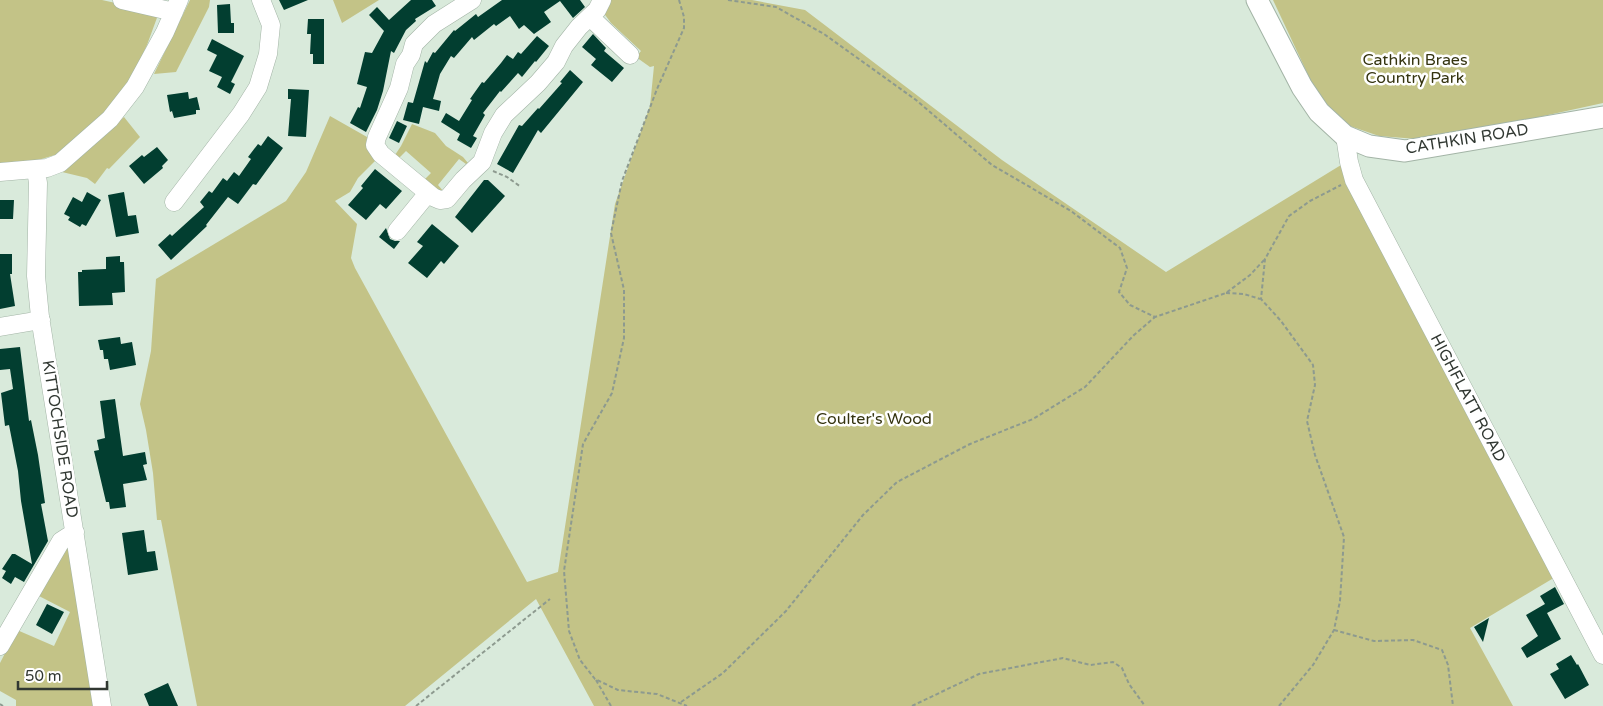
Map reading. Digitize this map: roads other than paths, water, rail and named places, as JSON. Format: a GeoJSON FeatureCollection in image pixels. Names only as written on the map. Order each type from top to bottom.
{"type":"FeatureCollection","features":[{"type":"Feature","properties":{"kind":"main road","name":"CATHKIN ROAD"},"geometry":{"type":"LineString","coordinates":[[1257,0],[1302,87],[1319,112],[1345,136],[1368,146],[1405,151],[1603,117]]}},
{"type":"Feature","properties":{"kind":"street"},"geometry":{"type":"LineString","coordinates":[[0,172],[36,170],[47,168],[60,162],[110,119],[135,87],[177,6],[122,0]]}},
{"type":"Feature","properties":{"kind":"street"},"geometry":{"type":"LineString","coordinates":[[174,202],[241,114],[258,87],[268,54],[271,25],[261,0]]}},
{"type":"Feature","properties":{"kind":"street"},"geometry":{"type":"LineString","coordinates":[[472,0],[434,24],[414,44],[411,55],[405,64],[399,88],[375,145],[380,154],[428,193],[440,200],[447,199],[480,164],[497,124],[556,62],[564,46],[579,27],[597,10],[602,0]]}},
{"type":"Feature","properties":{"kind":"street"},"geometry":{"type":"LineString","coordinates":[[590,17],[630,55]]}},
{"type":"Feature","properties":{"kind":"street","name":"HIGHFLATT ROAD"},"geometry":{"type":"LineString","coordinates":[[1345,136],[1348,162],[1354,180],[1603,656]]}},
{"type":"Feature","properties":{"kind":"street","name":"KITTOCHSIDE ROAD"},"geometry":{"type":"LineString","coordinates":[[36,170],[38,183],[36,276],[41,320],[102,706]]}},
{"type":"Feature","properties":{"kind":"street"},"geometry":{"type":"LineString","coordinates":[[397,231],[428,193]]}},
{"type":"Feature","properties":{"kind":"street"},"geometry":{"type":"LineString","coordinates":[[0,327],[41,320]]}},
{"type":"Feature","properties":{"kind":"street"},"geometry":{"type":"LineString","coordinates":[[0,646],[61,541],[75,532]]}},
{"type":"Feature","properties":{"kind":"park label","name":"Cathkin Braes Country Park"},"geometry":{"type":"Point","coordinates":[1415,69]}},
{"type":"Feature","properties":{"kind":"park label","name":"Coulter's Wood"},"geometry":{"type":"Point","coordinates":[874,419]}}]}
